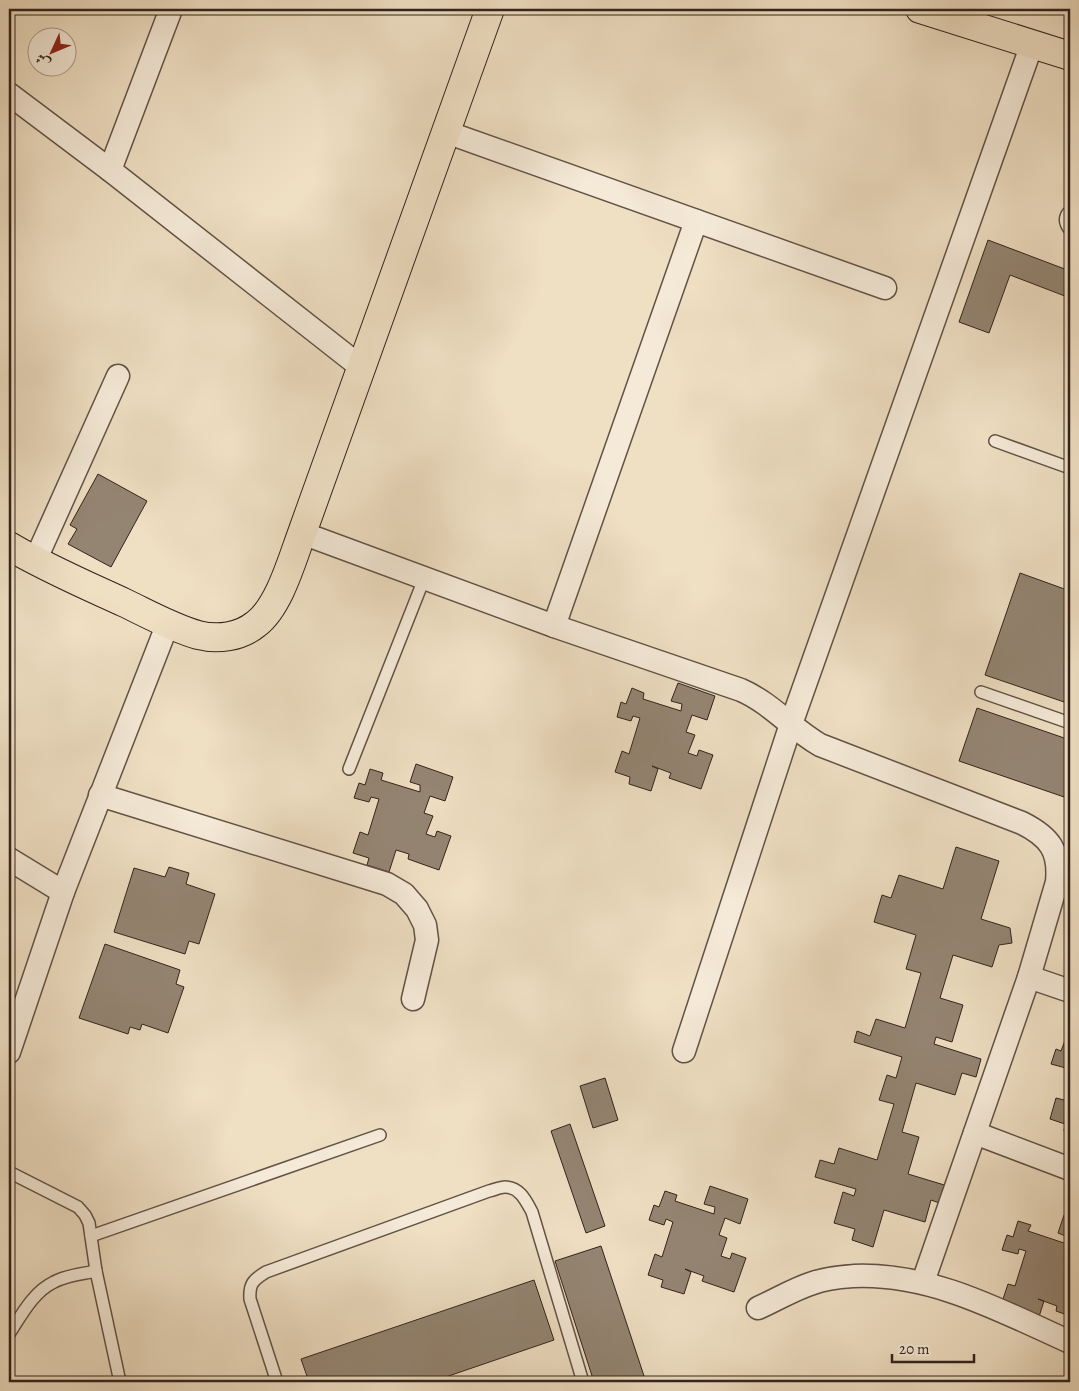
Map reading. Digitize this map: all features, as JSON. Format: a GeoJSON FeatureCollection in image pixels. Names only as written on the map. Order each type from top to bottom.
{"type":"FeatureCollection","features":[{"type":"Feature","properties":{"kind":"main road"},"geometry":{"type":"LineString","coordinates":[[9,546],[35,561],[168,623],[199,635],[220,637],[240,634],[257,624],[270,609],[281,587],[302,533],[490,9]]}},
{"type":"Feature","properties":{"kind":"main road"},"geometry":{"type":"LineString","coordinates":[[920,9],[1070,56]]}},
{"type":"Feature","properties":{"kind":"street"},"geometry":{"type":"LineString","coordinates":[[110,170],[171,9]]}},
{"type":"Feature","properties":{"kind":"street"},"geometry":{"type":"LineString","coordinates":[[684,1051],[791,724],[1032,44]]}},
{"type":"Feature","properties":{"kind":"street"},"geometry":{"type":"LineString","coordinates":[[9,94],[110,170],[362,368]]}},
{"type":"Feature","properties":{"kind":"street"},"geometry":{"type":"LineString","coordinates":[[446,132],[885,288]]}},
{"type":"Feature","properties":{"kind":"street"},"geometry":{"type":"LineString","coordinates":[[554,626],[696,221]]}},
{"type":"Feature","properties":{"kind":"street"},"geometry":{"type":"LineString","coordinates":[[35,561],[118,376]]}},
{"type":"Feature","properties":{"kind":"street"},"geometry":{"type":"LineString","coordinates":[[302,533],[554,626],[741,690],[761,701],[820,745],[1022,823],[1036,830],[1047,840],[1055,853],[1058,867],[1057,882],[1029,977],[923,1282]]}},
{"type":"Feature","properties":{"kind":"street"},"geometry":{"type":"LineString","coordinates":[[9,1052],[63,892],[168,623]]}},
{"type":"Feature","properties":{"kind":"street"},"geometry":{"type":"LineString","coordinates":[[100,795],[387,884],[404,894],[417,909],[424,925],[426,940],[413,1000]]}},
{"type":"Feature","properties":{"kind":"street"},"geometry":{"type":"LineString","coordinates":[[9,859],[63,892]]}},
{"type":"Feature","properties":{"kind":"street"},"geometry":{"type":"LineString","coordinates":[[1029,977],[1070,991]]}},
{"type":"Feature","properties":{"kind":"street"},"geometry":{"type":"LineString","coordinates":[[975,1133],[1070,1169]]}},
{"type":"Feature","properties":{"kind":"street"},"geometry":{"type":"LineString","coordinates":[[758,1308],[814,1282],[839,1277],[895,1278],[923,1282],[951,1290],[978,1300],[1070,1342]]}},
{"type":"Feature","properties":{"kind":"lane"},"geometry":{"type":"LineString","coordinates":[[1070,211],[1065,219],[1066,225],[1070,230]]}},
{"type":"Feature","properties":{"kind":"lane"},"geometry":{"type":"LineString","coordinates":[[995,441],[1070,468]]}},
{"type":"Feature","properties":{"kind":"lane"},"geometry":{"type":"LineString","coordinates":[[348,769],[424,579]]}},
{"type":"Feature","properties":{"kind":"lane"},"geometry":{"type":"LineString","coordinates":[[981,692],[1070,723]]}},
{"type":"Feature","properties":{"kind":"lane"},"geometry":{"type":"LineString","coordinates":[[91,1236],[380,1135]]}},
{"type":"Feature","properties":{"kind":"lane"},"geometry":{"type":"LineString","coordinates":[[9,1172],[78,1207],[86,1215],[120,1382]]}},
{"type":"Feature","properties":{"kind":"lane"},"geometry":{"type":"LineString","coordinates":[[277,1382],[250,1299],[249,1288],[256,1278],[266,1272],[488,1191],[506,1187],[518,1191],[526,1200],[532,1212],[583,1382]]}},
{"type":"Feature","properties":{"kind":"lane"},"geometry":{"type":"LineString","coordinates":[[9,1334],[30,1303],[42,1290],[54,1282],[69,1276],[96,1271]]}},
{"type":"Feature","properties":{"kind":"building"},"geometry":{"type":"Polygon","coordinates":[[[988,240],[1070,271],[1070,298],[1010,275],[989,333],[959,322],[988,240]]]}},
{"type":"Feature","properties":{"kind":"building"},"geometry":{"type":"Polygon","coordinates":[[[98,474],[147,501],[111,567],[68,544],[77,529],[70,525],[98,474]]]}},
{"type":"Feature","properties":{"kind":"building"},"geometry":{"type":"Polygon","coordinates":[[[1020,573],[1070,591],[1070,704],[985,675],[1020,573]]]}},
{"type":"Feature","properties":{"kind":"building"},"geometry":{"type":"Polygon","coordinates":[[[678,683],[715,696],[707,720],[692,715],[686,732],[695,735],[688,753],[697,756],[699,750],[713,755],[701,789],[669,778],[671,773],[652,766],[658,769],[651,791],[629,784],[630,777],[615,772],[622,751],[629,754],[640,718],[633,716],[631,721],[617,717],[621,702],[626,704],[632,688],[644,693],[643,699],[681,711],[682,704],[671,701],[678,683]]]}},
{"type":"Feature","properties":{"kind":"building"},"geometry":{"type":"Polygon","coordinates":[[[977,708],[1070,740],[1070,799],[959,761],[977,708]]]}},
{"type":"Feature","properties":{"kind":"building"},"geometry":{"type":"Polygon","coordinates":[[[416,764],[453,777],[445,801],[430,796],[424,813],[433,816],[426,834],[435,837],[437,831],[451,836],[439,870],[408,859],[409,854],[396,850],[389,872],[367,865],[369,858],[353,853],[360,832],[368,835],[379,799],[371,797],[369,802],[354,798],[359,783],[365,785],[370,769],[383,773],[381,780],[420,792],[420,785],[410,782],[416,764]]]}},
{"type":"Feature","properties":{"kind":"building"},"geometry":{"type":"Polygon","coordinates":[[[956,847],[999,861],[981,919],[1010,928],[1012,943],[999,945],[992,967],[953,955],[940,998],[963,1005],[952,1042],[936,1037],[934,1044],[981,1059],[976,1077],[962,1073],[955,1095],[916,1083],[902,1132],[919,1137],[908,1174],[951,1187],[945,1205],[931,1200],[925,1222],[884,1210],[873,1247],[852,1240],[855,1229],[834,1223],[843,1192],[854,1196],[856,1189],[815,1177],[820,1160],[834,1164],[839,1148],[877,1160],[894,1104],[879,1100],[887,1075],[896,1078],[902,1057],[854,1042],[857,1031],[870,1036],[876,1019],[905,1028],[921,973],[906,969],[916,935],[874,922],[882,895],[891,898],[899,875],[943,889],[956,847]]]}},
{"type":"Feature","properties":{"kind":"building"},"geometry":{"type":"Polygon","coordinates":[[[169,867],[189,873],[186,884],[215,894],[199,944],[189,941],[185,954],[114,932],[134,868],[165,877],[169,867]]]}},
{"type":"Feature","properties":{"kind":"building"},"geometry":{"type":"Polygon","coordinates":[[[105,944],[180,970],[176,984],[184,987],[168,1033],[142,1024],[140,1030],[130,1027],[128,1034],[79,1018],[105,944]]]}},
{"type":"Feature","properties":{"kind":"building"},"geometry":{"type":"Polygon","coordinates":[[[1067,1035],[1070,1036],[1070,1063],[1068,1063],[1066,1068],[1051,1064],[1056,1049],[1061,1051],[1067,1035]]]}},
{"type":"Feature","properties":{"kind":"building"},"geometry":{"type":"Polygon","coordinates":[[[605,1078],[618,1120],[593,1128],[580,1086],[605,1078]]]}},
{"type":"Feature","properties":{"kind":"building"},"geometry":{"type":"Polygon","coordinates":[[[1070,1081],[1070,1133],[1064,1131],[1065,1124],[1050,1119],[1056,1098],[1064,1100],[1070,1081]]]}},
{"type":"Feature","properties":{"kind":"building"},"geometry":{"type":"Polygon","coordinates":[[[570,1124],[605,1226],[586,1233],[551,1131],[570,1124]]]}},
{"type":"Feature","properties":{"kind":"building"},"geometry":{"type":"Polygon","coordinates":[[[710,1186],[748,1199],[740,1224],[725,1218],[719,1235],[727,1238],[721,1256],[730,1259],[732,1253],[746,1258],[734,1292],[702,1281],[704,1276],[685,1269],[691,1272],[684,1294],[661,1287],[663,1280],[648,1275],[655,1254],[662,1257],[673,1222],[666,1219],[664,1225],[649,1220],[654,1205],[659,1207],[665,1191],[677,1195],[675,1201],[714,1214],[715,1207],[704,1204],[710,1186]]]}},
{"type":"Feature","properties":{"kind":"building"},"geometry":{"type":"Polygon","coordinates":[[[1064,1215],[1070,1218],[1070,1316],[1056,1311],[1057,1306],[1044,1301],[1037,1323],[1001,1305],[1008,1284],[1015,1286],[1026,1251],[1019,1249],[1018,1254],[1002,1250],[1007,1235],[1013,1237],[1018,1221],[1031,1225],[1028,1231],[1067,1244],[1068,1237],[1058,1233],[1064,1215]]]}},
{"type":"Feature","properties":{"kind":"building"},"geometry":{"type":"Polygon","coordinates":[[[601,1246],[646,1382],[594,1382],[555,1261],[601,1246]]]}},
{"type":"Feature","properties":{"kind":"building"},"geometry":{"type":"Polygon","coordinates":[[[534,1280],[554,1340],[431,1382],[309,1382],[301,1359],[534,1280]]]}}]}
